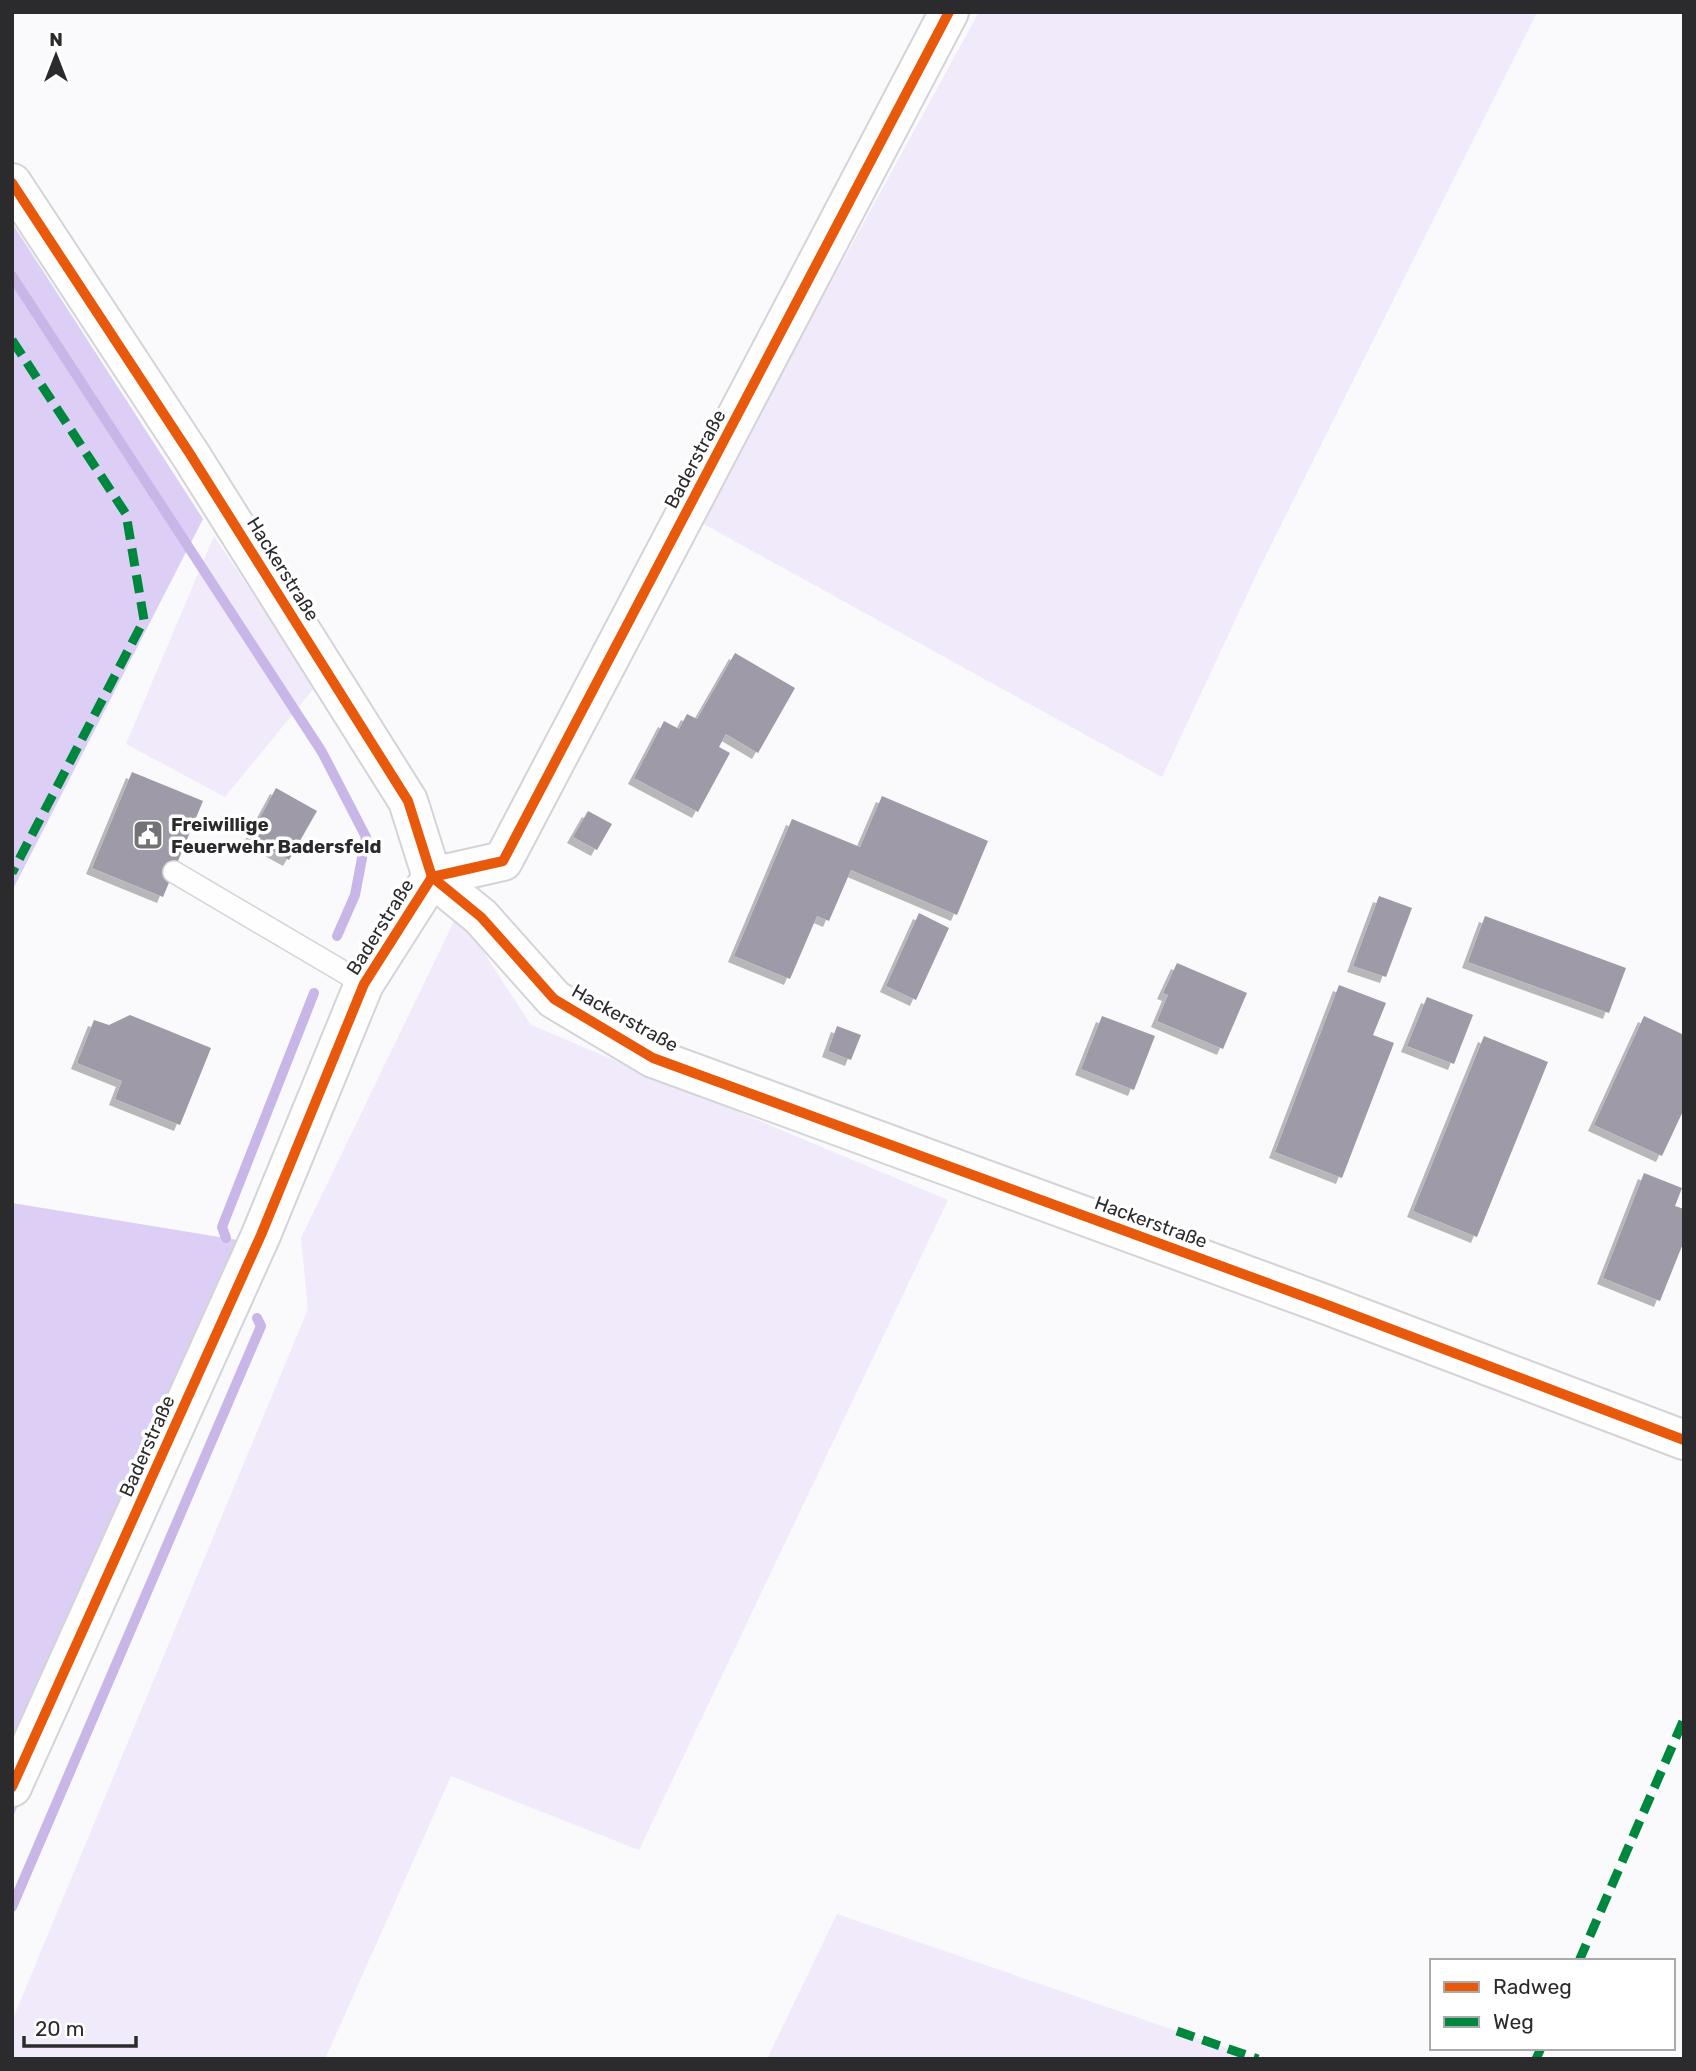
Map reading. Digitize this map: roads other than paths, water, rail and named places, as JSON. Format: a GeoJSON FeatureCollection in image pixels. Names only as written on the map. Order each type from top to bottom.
{"type":"FeatureCollection","features":[{"type":"Feature","properties":{"kind":"street","name":"Baderstraße"},"geometry":{"type":"LineString","coordinates":[[12,1787],[261,1235],[364,984],[432,877],[503,861],[948,12]]}},
{"type":"Feature","properties":{"kind":"street","name":"Hackerstraße"},"geometry":{"type":"LineString","coordinates":[[12,183],[190,454],[408,801],[432,877],[481,917],[554,999],[653,1058],[1335,1308],[1684,1440]]}},
{"type":"Feature","properties":{"kind":"lane"},"geometry":{"type":"LineString","coordinates":[[174,872],[364,984]]}},
{"type":"Feature","properties":{"kind":"waterway"},"geometry":{"type":"LineString","coordinates":[[12,276],[322,752],[366,837],[355,895],[337,936]]}},
{"type":"Feature","properties":{"kind":"waterway"},"geometry":{"type":"LineString","coordinates":[[226,1238],[222,1227],[314,993]]}},
{"type":"Feature","properties":{"kind":"waterway"},"geometry":{"type":"LineString","coordinates":[[12,1907],[261,1326],[257,1318]]}},
{"type":"Feature","properties":{"kind":"place","name":"Freiwillige Feuerwehr Badersfeld"},"geometry":{"type":"Point","coordinates":[148,835]}}]}
